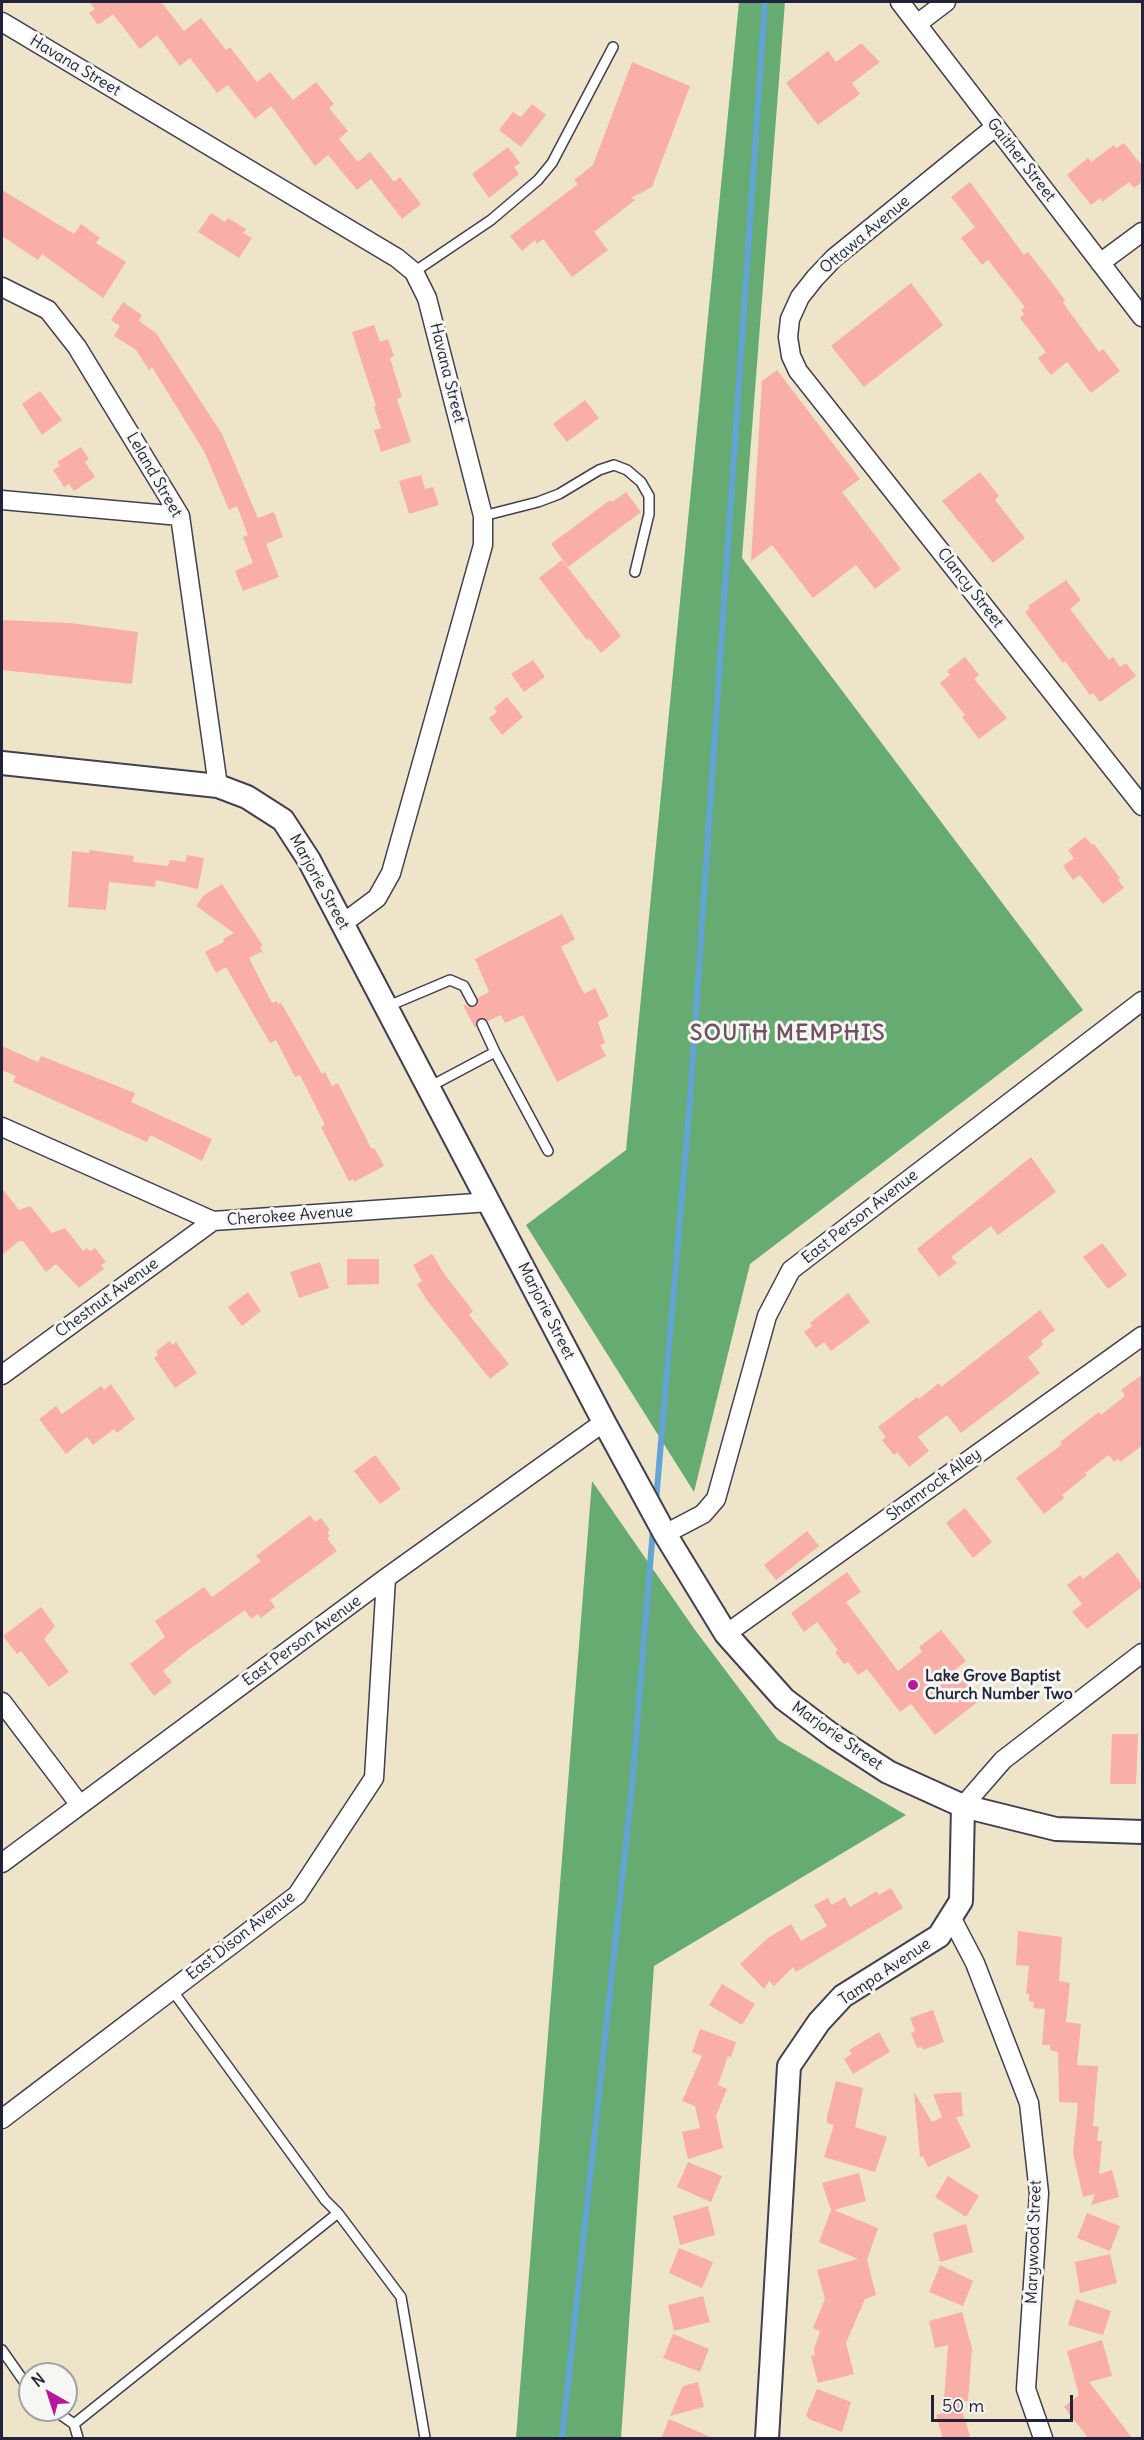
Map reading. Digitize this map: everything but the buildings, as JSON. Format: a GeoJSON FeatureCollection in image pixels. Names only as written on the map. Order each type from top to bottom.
{"type":"FeatureCollection","features":[{"type":"Feature","properties":{"kind":"street","name":"Gaither Street"},"geometry":{"type":"LineString","coordinates":[[900,2],[1143,317]]}},
{"type":"Feature","properties":{"kind":"street"},"geometry":{"type":"LineString","coordinates":[[917,24],[946,2]]}},
{"type":"Feature","properties":{"kind":"street","name":"Havana Street"},"geometry":{"type":"LineString","coordinates":[[2,22],[397,258],[414,272],[427,298],[483,516],[485,533],[480,559],[391,873],[377,898],[342,924]]}},
{"type":"Feature","properties":{"kind":"street","name":"Ottawa Avenue"},"geometry":{"type":"LineString","coordinates":[[798,371],[791,356],[788,337],[790,319],[800,297],[815,278],[834,258],[995,127]]}},
{"type":"Feature","properties":{"kind":"street"},"geometry":{"type":"LineString","coordinates":[[1100,263],[1143,232]]}},
{"type":"Feature","properties":{"kind":"street","name":"Leland Street"},"geometry":{"type":"LineString","coordinates":[[2,287],[48,310],[70,338],[180,516],[218,786]]}},
{"type":"Feature","properties":{"kind":"street","name":"Clancy Street"},"geometry":{"type":"LineString","coordinates":[[798,371],[1143,806]]}},
{"type":"Feature","properties":{"kind":"street"},"geometry":{"type":"LineString","coordinates":[[2,500],[180,516]]}},
{"type":"Feature","properties":{"kind":"street","name":"Marjorie Street"},"geometry":{"type":"LineString","coordinates":[[2,763],[218,786],[247,796],[283,820],[309,860],[604,1422],[665,1534],[726,1634],[784,1699],[833,1736],[888,1772],[963,1806],[1056,1829],[1143,1832]]}},
{"type":"Feature","properties":{"kind":"street","name":"East Person Avenue"},"geometry":{"type":"LineString","coordinates":[[665,1534],[703,1514],[716,1499],[767,1316],[792,1270],[1143,1001]]}},
{"type":"Feature","properties":{"kind":"street","name":"Cherokee Avenue"},"geometry":{"type":"LineString","coordinates":[[2,1127],[213,1221],[490,1202]]}},
{"type":"Feature","properties":{"kind":"street","name":"Chestnut Avenue"},"geometry":{"type":"LineString","coordinates":[[2,1375],[213,1221]]}},
{"type":"Feature","properties":{"kind":"street","name":"Shamrock Alley"},"geometry":{"type":"LineString","coordinates":[[726,1634],[1143,1336]]}},
{"type":"Feature","properties":{"kind":"street","name":"East Person Avenue"},"geometry":{"type":"LineString","coordinates":[[2,1863],[386,1578],[604,1422]]}},
{"type":"Feature","properties":{"kind":"street","name":"East Dison Avenue"},"geometry":{"type":"LineString","coordinates":[[2,2119],[297,1895],[374,1778],[386,1578]]}},
{"type":"Feature","properties":{"kind":"street"},"geometry":{"type":"LineString","coordinates":[[963,1806],[1003,1760],[1143,1653]]}},
{"type":"Feature","properties":{"kind":"street"},"geometry":{"type":"LineString","coordinates":[[2,1702],[80,1805]]}},
{"type":"Feature","properties":{"kind":"street","name":"Tampa Avenue"},"geometry":{"type":"LineString","coordinates":[[767,2439],[789,2066],[819,2022],[843,1996],[939,1936],[961,1901],[963,1806]]}},
{"type":"Feature","properties":{"kind":"street","name":"Marywood Street"},"geometry":{"type":"LineString","coordinates":[[951,1917],[975,1963],[1029,2103],[1039,2193],[1026,2389],[1042,2438]]}},
{"type":"Feature","properties":{"kind":"lane"},"geometry":{"type":"LineString","coordinates":[[414,272],[491,220],[538,180],[552,163],[613,47]]}},
{"type":"Feature","properties":{"kind":"lane"},"geometry":{"type":"LineString","coordinates":[[483,516],[516,509],[549,498],[599,470],[614,465],[627,470],[641,482],[649,496],[649,514],[635,572]]}},
{"type":"Feature","properties":{"kind":"lane"},"geometry":{"type":"LineString","coordinates":[[386,1007],[450,980],[464,986],[472,1001]]}},
{"type":"Feature","properties":{"kind":"lane"},"geometry":{"type":"LineString","coordinates":[[482,1024],[549,1150]]}},
{"type":"Feature","properties":{"kind":"lane"},"geometry":{"type":"LineString","coordinates":[[429,1087],[495,1052]]}},
{"type":"Feature","properties":{"kind":"lane"},"geometry":{"type":"LineString","coordinates":[[172,1990],[325,2200],[338,2213],[401,2297],[425,2439]]}},
{"type":"Feature","properties":{"kind":"lane"},"geometry":{"type":"LineString","coordinates":[[74,2424],[338,2213]]}},
{"type":"Feature","properties":{"kind":"lane"},"geometry":{"type":"LineString","coordinates":[[2,2350],[18,2373]]}},
{"type":"Feature","properties":{"kind":"lane"},"geometry":{"type":"LineString","coordinates":[[71,2422],[74,2424],[78,2439]]}},
{"type":"Feature","properties":{"kind":"green space"},"geometry":{"type":"Polygon","coordinates":[[[739,2],[785,2],[742,558],[1083,1010],[750,1264],[694,1492],[526,1225],[626,1150],[739,2]]]}},
{"type":"Feature","properties":{"kind":"green space"},"geometry":{"type":"Polygon","coordinates":[[[592,1481],[695,1630],[778,1740],[906,1815],[654,1966],[621,2438],[516,2438],[592,1481]]]}},
{"type":"Feature","properties":{"kind":"waterway"},"geometry":{"type":"LineString","coordinates":[[656,1501],[690,1100],[765,2]]}},
{"type":"Feature","properties":{"kind":"waterway"},"geometry":{"type":"LineString","coordinates":[[562,2438],[632,1787],[653,1529]]}},
{"type":"Feature","properties":{"kind":"place","name":"Lake Grove Baptist Church Number Two"},"geometry":{"type":"Point","coordinates":[913,1685]}},
{"type":"Feature","properties":{"kind":"district","name":"SOUTH MEMPHIS"},"geometry":{"type":"Point","coordinates":[788,1034]}}]}
